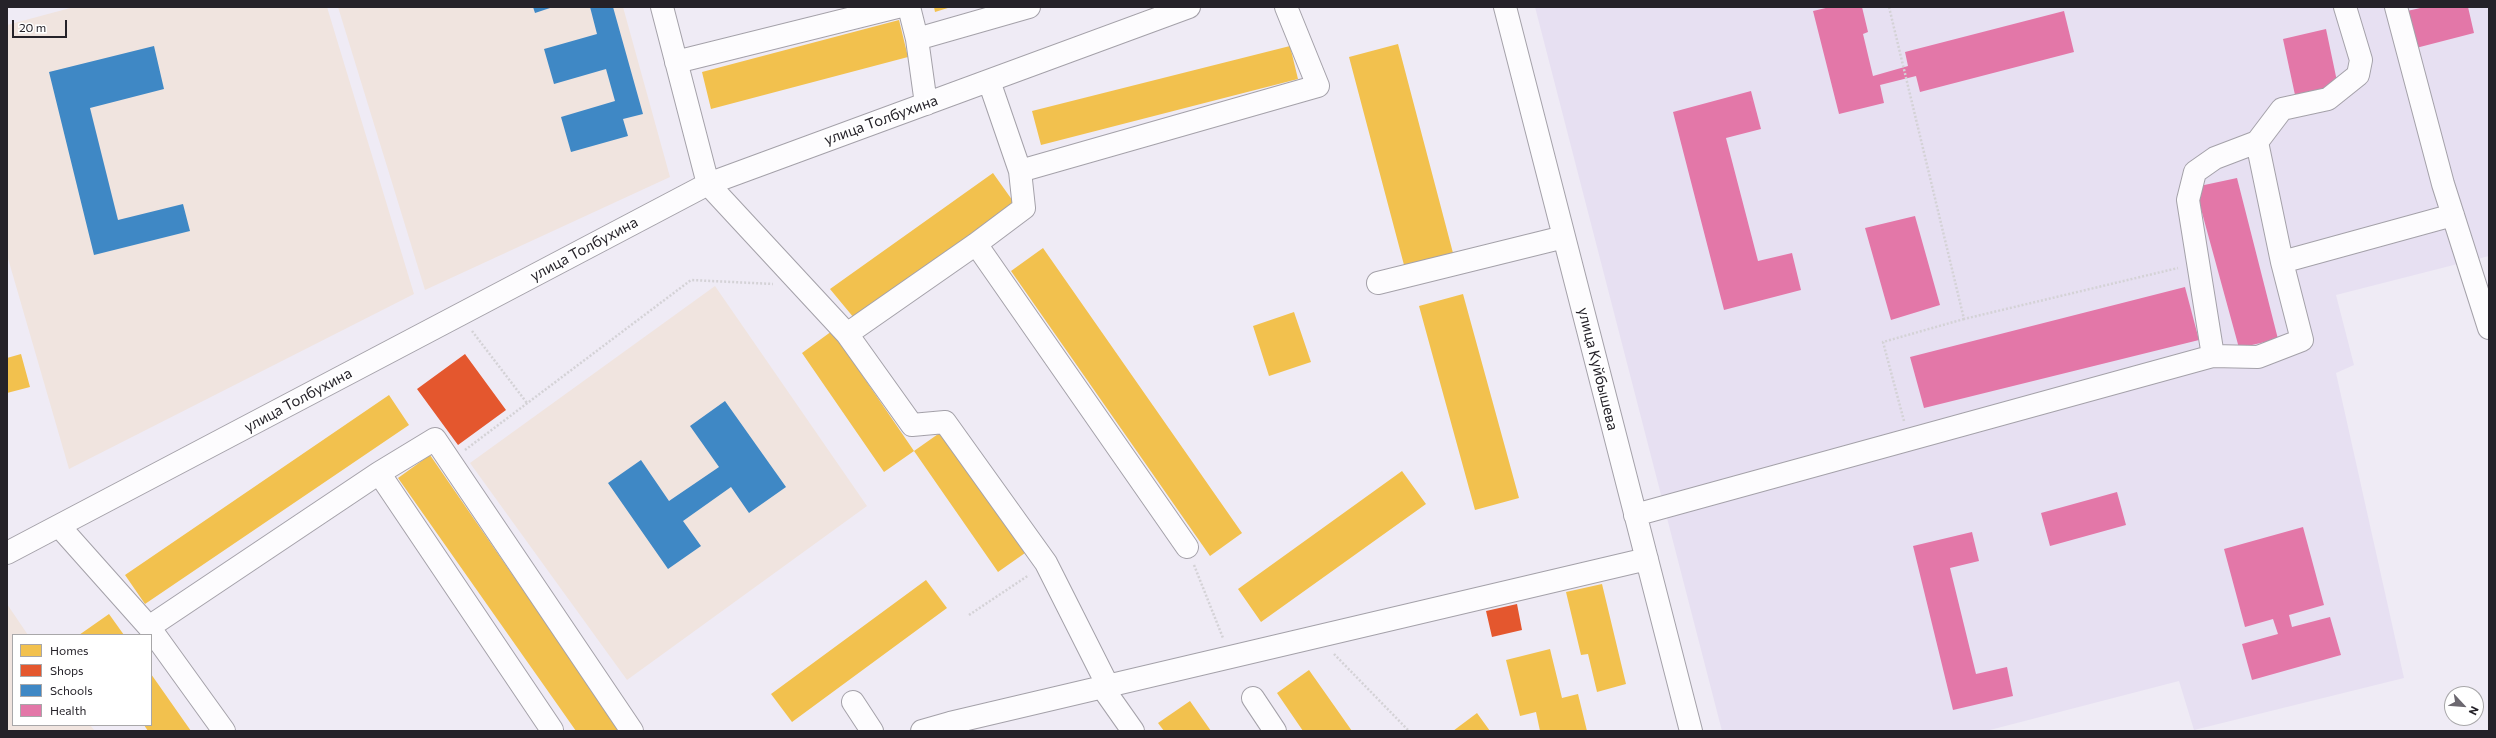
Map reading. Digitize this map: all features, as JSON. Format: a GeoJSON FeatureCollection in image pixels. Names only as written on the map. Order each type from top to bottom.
{"type":"FeatureCollection","features":[{"type":"Feature","properties":{"kind":"street"},"geometry":{"type":"LineString","coordinates":[[662,7],[708,184],[847,334],[912,425],[946,422],[1046,564],[1105,686],[1133,731]]}},
{"type":"Feature","properties":{"kind":"street"},"geometry":{"type":"LineString","coordinates":[[676,62],[897,7]]}},
{"type":"Feature","properties":{"kind":"street"},"geometry":{"type":"LineString","coordinates":[[909,7],[917,39],[926,104]]}},
{"type":"Feature","properties":{"kind":"street"},"geometry":{"type":"LineString","coordinates":[[917,39],[1029,7]]}},
{"type":"Feature","properties":{"kind":"street","name":"улица Толбухина"},"geometry":{"type":"LineString","coordinates":[[7,553],[708,184],[1189,7]]}},
{"type":"Feature","properties":{"kind":"street"},"geometry":{"type":"LineString","coordinates":[[1020,170],[1318,86],[1286,7]]}},
{"type":"Feature","properties":{"kind":"street","name":"улица Куйбышева"},"geometry":{"type":"LineString","coordinates":[[1505,7],[1691,731]]}},
{"type":"Feature","properties":{"kind":"street"},"geometry":{"type":"LineString","coordinates":[[2213,356],[2188,200],[2195,172],[2216,158],[2256,142],[2282,109],[2328,99],[2358,76],[2361,60],[2345,7]]}},
{"type":"Feature","properties":{"kind":"street"},"geometry":{"type":"LineString","coordinates":[[2396,7],[2453,215],[2489,328]]}},
{"type":"Feature","properties":{"kind":"street"},"geometry":{"type":"LineString","coordinates":[[847,334],[976,244],[1024,208],[1020,170],[989,81]]}},
{"type":"Feature","properties":{"kind":"street"},"geometry":{"type":"LineString","coordinates":[[1635,515],[2213,356],[2258,357],[2302,340],[2282,262],[2256,142]]}},
{"type":"Feature","properties":{"kind":"street"},"geometry":{"type":"LineString","coordinates":[[2282,262],[2453,215]]}},
{"type":"Feature","properties":{"kind":"street"},"geometry":{"type":"LineString","coordinates":[[1378,283],[1564,237]]}},
{"type":"Feature","properties":{"kind":"street"},"geometry":{"type":"LineString","coordinates":[[976,244],[1187,547]]}},
{"type":"Feature","properties":{"kind":"street"},"geometry":{"type":"LineString","coordinates":[[149,627],[379,473],[435,439],[632,731]]}},
{"type":"Feature","properties":{"kind":"street"},"geometry":{"type":"LineString","coordinates":[[379,473],[551,731]]}},
{"type":"Feature","properties":{"kind":"street"},"geometry":{"type":"LineString","coordinates":[[59,526],[149,627],[224,731]]}},
{"type":"Feature","properties":{"kind":"street"},"geometry":{"type":"LineString","coordinates":[[922,731],[1105,686],[1646,559]]}},
{"type":"Feature","properties":{"kind":"street"},"geometry":{"type":"LineString","coordinates":[[1253,698],[1276,731]]}},
{"type":"Feature","properties":{"kind":"street"},"geometry":{"type":"LineString","coordinates":[[853,702],[872,731]]}},
{"type":"Feature","properties":{"kind":"path"},"geometry":{"type":"LineString","coordinates":[[1889,7],[1964,319]]}},
{"type":"Feature","properties":{"kind":"path"},"geometry":{"type":"LineString","coordinates":[[1909,440],[1883,342],[1964,319],[2198,263]]}},
{"type":"Feature","properties":{"kind":"path"},"geometry":{"type":"LineString","coordinates":[[450,461],[691,280],[802,286]]}},
{"type":"Feature","properties":{"kind":"path"},"geometry":{"type":"LineString","coordinates":[[460,315],[527,403]]}},
{"type":"Feature","properties":{"kind":"path"},"geometry":{"type":"LineString","coordinates":[[1187,547],[1231,657]]}},
{"type":"Feature","properties":{"kind":"path"},"geometry":{"type":"LineString","coordinates":[[969,615],[1046,564]]}},
{"type":"Feature","properties":{"kind":"path"},"geometry":{"type":"LineString","coordinates":[[1317,636],[1409,731]]}},
{"type":"Feature","properties":{"kind":"shaded area"},"geometry":{"type":"Polygon","coordinates":[[[74,7],[327,7],[414,294],[69,469],[7,255],[7,25],[74,7]]]}},
{"type":"Feature","properties":{"kind":"shaded area"},"geometry":{"type":"Polygon","coordinates":[[[338,7],[623,7],[670,177],[425,290],[338,7]]]}},
{"type":"Feature","properties":{"kind":"shaded area"},"geometry":{"type":"Polygon","coordinates":[[[1535,7],[2488,7],[2489,256],[2336,295],[2354,365],[2336,373],[2404,678],[2194,730],[2179,681],[1986,731],[1722,731],[1535,7]]]}},
{"type":"Feature","properties":{"kind":"shaded area"},"geometry":{"type":"Polygon","coordinates":[[[715,286],[867,506],[627,680],[470,463],[715,286]]]}},
{"type":"Feature","properties":{"kind":"shaded area"},"geometry":{"type":"Polygon","coordinates":[[[7,604],[27,634],[12,634],[12,726],[91,726],[95,731],[7,731],[7,604]]]}},
{"type":"Feature","properties":{"kind":"building: Homes"},"geometry":{"type":"Polygon","coordinates":[[[934,7],[951,7],[935,12],[934,7]]]}},
{"type":"Feature","properties":{"kind":"building: Homes"},"geometry":{"type":"Polygon","coordinates":[[[899,20],[908,57],[711,109],[702,72],[899,20]]]}},
{"type":"Feature","properties":{"kind":"building: Homes"},"geometry":{"type":"Polygon","coordinates":[[[1398,44],[1453,253],[1404,265],[1349,57],[1398,44]]]}},
{"type":"Feature","properties":{"kind":"building: Homes"},"geometry":{"type":"Polygon","coordinates":[[[1290,46],[1298,79],[1041,145],[1032,111],[1290,46]]]}},
{"type":"Feature","properties":{"kind":"building: Homes"},"geometry":{"type":"Polygon","coordinates":[[[993,173],[1015,204],[854,318],[830,289],[993,173]]]}},
{"type":"Feature","properties":{"kind":"building: Homes"},"geometry":{"type":"Polygon","coordinates":[[[1043,248],[1242,533],[1210,556],[1011,271],[1043,248]]]}},
{"type":"Feature","properties":{"kind":"building: Homes"},"geometry":{"type":"Polygon","coordinates":[[[1463,294],[1519,498],[1475,510],[1419,306],[1463,294]]]}},
{"type":"Feature","properties":{"kind":"building: Homes"},"geometry":{"type":"Polygon","coordinates":[[[1294,312],[1311,362],[1269,376],[1253,326],[1294,312]]]}},
{"type":"Feature","properties":{"kind":"building: Homes"},"geometry":{"type":"Polygon","coordinates":[[[832,331],[914,451],[884,472],[802,353],[832,331]]]}},
{"type":"Feature","properties":{"kind":"building: Homes"},"geometry":{"type":"Polygon","coordinates":[[[21,354],[30,387],[7,393],[7,358],[21,354]]]}},
{"type":"Feature","properties":{"kind":"building: Homes"},"geometry":{"type":"Polygon","coordinates":[[[389,395],[409,425],[145,604],[125,575],[389,395]]]}},
{"type":"Feature","properties":{"kind":"building: Homes"},"geometry":{"type":"Polygon","coordinates":[[[941,432],[1025,553],[998,572],[914,451],[941,432]]]}},
{"type":"Feature","properties":{"kind":"building: Homes"},"geometry":{"type":"Polygon","coordinates":[[[430,455],[620,731],[576,731],[398,478],[430,455]]]}},
{"type":"Feature","properties":{"kind":"building: Homes"},"geometry":{"type":"Polygon","coordinates":[[[1402,471],[1426,504],[1261,622],[1238,589],[1402,471]]]}},
{"type":"Feature","properties":{"kind":"building: Homes"},"geometry":{"type":"Polygon","coordinates":[[[926,580],[947,608],[792,722],[771,694],[926,580]]]}},
{"type":"Feature","properties":{"kind":"building: Homes"},"geometry":{"type":"Polygon","coordinates":[[[1602,584],[1626,684],[1597,692],[1588,654],[1581,655],[1566,592],[1602,584]]]}},
{"type":"Feature","properties":{"kind":"building: Homes"},"geometry":{"type":"Polygon","coordinates":[[[109,614],[123,634],[80,634],[109,614]]]}},
{"type":"Feature","properties":{"kind":"building: Homes"},"geometry":{"type":"Polygon","coordinates":[[[1550,649],[1562,698],[1578,694],[1587,731],[1540,731],[1536,712],[1520,716],[1506,660],[1550,649]]]}},
{"type":"Feature","properties":{"kind":"building: Homes"},"geometry":{"type":"Polygon","coordinates":[[[1309,670],[1352,731],[1303,731],[1277,693],[1309,670]]]}},
{"type":"Feature","properties":{"kind":"building: Homes"},"geometry":{"type":"Polygon","coordinates":[[[152,675],[191,731],[148,731],[145,726],[152,726],[152,675]]]}},
{"type":"Feature","properties":{"kind":"building: Homes"},"geometry":{"type":"Polygon","coordinates":[[[1190,701],[1211,731],[1164,731],[1158,723],[1190,701]]]}},
{"type":"Feature","properties":{"kind":"building: Homes"},"geometry":{"type":"Polygon","coordinates":[[[1477,713],[1490,731],[1453,731],[1477,713]]]}},
{"type":"Feature","properties":{"kind":"building: Shops"},"geometry":{"type":"Polygon","coordinates":[[[465,354],[506,410],[458,445],[417,389],[465,354]]]}},
{"type":"Feature","properties":{"kind":"building: Shops"},"geometry":{"type":"Polygon","coordinates":[[[1517,604],[1522,630],[1492,637],[1486,611],[1517,604]]]}},
{"type":"Feature","properties":{"kind":"building: Schools"},"geometry":{"type":"Polygon","coordinates":[[[533,7],[553,7],[535,13],[533,7]]]}},
{"type":"Feature","properties":{"kind":"building: Schools"},"geometry":{"type":"Polygon","coordinates":[[[590,7],[613,7],[643,114],[623,119],[628,136],[571,152],[561,117],[615,101],[606,69],[554,84],[544,49],[597,34],[590,7]]]}},
{"type":"Feature","properties":{"kind":"building: Schools"},"geometry":{"type":"Polygon","coordinates":[[[154,46],[164,89],[90,108],[118,220],[183,204],[190,231],[94,255],[49,72],[154,46]]]}},
{"type":"Feature","properties":{"kind":"building: Schools"},"geometry":{"type":"Polygon","coordinates":[[[725,401],[786,487],[749,513],[731,487],[683,521],[701,546],[668,569],[608,483],[641,460],[669,501],[719,467],[690,426],[725,401]]]}},
{"type":"Feature","properties":{"kind":"building: Health"},"geometry":{"type":"Polygon","coordinates":[[[1830,7],[1862,7],[1868,32],[1863,34],[1873,76],[1908,66],[1905,52],[2064,11],[2074,52],[1920,92],[1916,76],[1880,85],[1884,103],[1839,114],[1813,11],[1830,7]]]}},
{"type":"Feature","properties":{"kind":"building: Health"},"geometry":{"type":"Polygon","coordinates":[[[2425,7],[2468,7],[2474,33],[2416,48],[2407,11],[2425,7]]]}},
{"type":"Feature","properties":{"kind":"building: Health"},"geometry":{"type":"Polygon","coordinates":[[[2326,29],[2338,86],[2295,95],[2283,39],[2326,29]]]}},
{"type":"Feature","properties":{"kind":"building: Health"},"geometry":{"type":"Polygon","coordinates":[[[1751,91],[1761,129],[1726,138],[1758,261],[1792,253],[1801,290],[1724,310],[1673,112],[1751,91]]]}},
{"type":"Feature","properties":{"kind":"building: Health"},"geometry":{"type":"Polygon","coordinates":[[[2237,178],[2278,339],[2239,348],[2195,187],[2237,178]]]}},
{"type":"Feature","properties":{"kind":"building: Health"},"geometry":{"type":"Polygon","coordinates":[[[1915,216],[1940,305],[1891,320],[1865,228],[1915,216]]]}},
{"type":"Feature","properties":{"kind":"building: Health"},"geometry":{"type":"Polygon","coordinates":[[[2185,287],[2199,340],[1924,408],[1910,357],[2185,287]]]}},
{"type":"Feature","properties":{"kind":"building: Health"},"geometry":{"type":"Polygon","coordinates":[[[2117,492],[2126,525],[2050,546],[2041,513],[2117,492]]]}},
{"type":"Feature","properties":{"kind":"building: Health"},"geometry":{"type":"Polygon","coordinates":[[[2303,527],[2324,605],[2289,615],[2292,627],[2330,617],[2341,655],[2252,680],[2242,644],[2278,634],[2273,619],[2245,627],[2224,549],[2303,527]]]}},
{"type":"Feature","properties":{"kind":"building: Health"},"geometry":{"type":"Polygon","coordinates":[[[1972,532],[1979,561],[1950,568],[1976,674],[2007,667],[2013,696],[1953,710],[1913,546],[1972,532]]]}}]}
